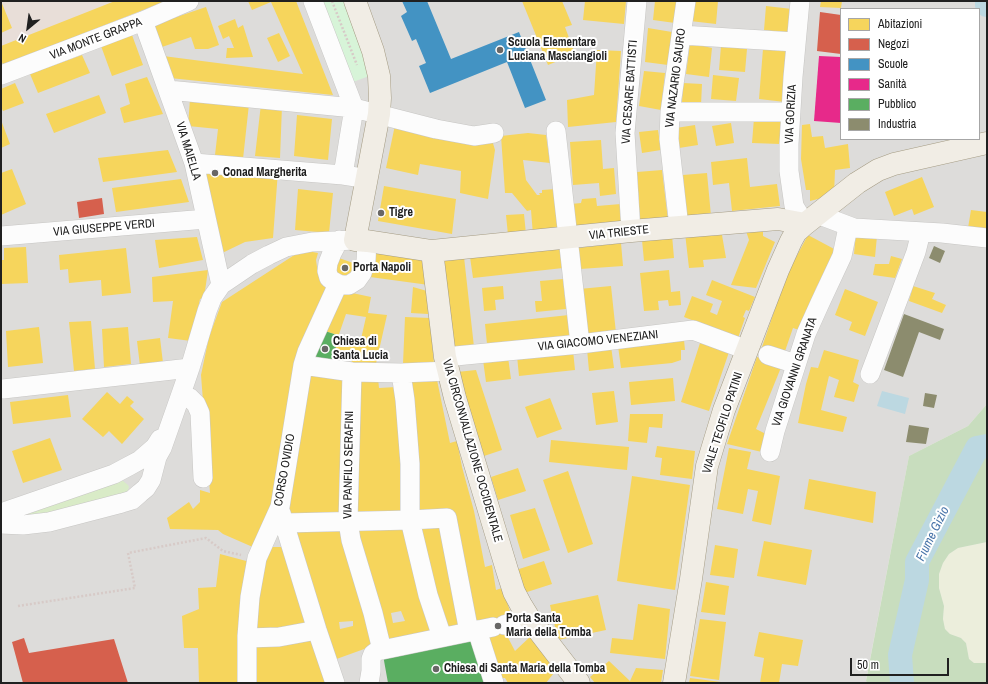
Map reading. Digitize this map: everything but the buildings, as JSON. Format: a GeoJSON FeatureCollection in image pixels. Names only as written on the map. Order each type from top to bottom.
{"type":"FeatureCollection","features":[{"type":"Feature","properties":{"kind":"main road"},"geometry":{"type":"LineString","coordinates":[[355,1],[373,51],[379,76],[380,98],[379,114],[354,240],[432,251]]}},
{"type":"Feature","properties":{"kind":"main road","name":"VIALE TEOFILO PATINI"},"geometry":{"type":"LineString","coordinates":[[674,683],[707,466],[724,410],[786,250],[796,232],[857,183],[878,170],[894,164],[987,143]]}},
{"type":"Feature","properties":{"kind":"main road","name":"VIA TRIESTE"},"geometry":{"type":"LineString","coordinates":[[432,251],[631,231],[778,219],[811,219]]}},
{"type":"Feature","properties":{"kind":"main road","name":"VIA CIRCONVALLAZIONE OCCIDENTALE"},"geometry":{"type":"LineString","coordinates":[[432,251],[447,364],[455,398],[514,592],[529,618],[579,683]]}},
{"type":"Feature","properties":{"kind":"street","name":"VIA MONTE GRAPPA"},"geometry":{"type":"LineString","coordinates":[[1,75],[143,21],[189,1]]}},
{"type":"Feature","properties":{"kind":"street"},"geometry":{"type":"LineString","coordinates":[[312,1],[354,108],[343,175]]}},
{"type":"Feature","properties":{"kind":"street","name":"VIA CESARE BATTISTI"},"geometry":{"type":"LineString","coordinates":[[631,231],[625,133],[637,1]]}},
{"type":"Feature","properties":{"kind":"street","name":"VIA NAZARIO SAURO"},"geometry":{"type":"LineString","coordinates":[[679,227],[669,139],[670,112],[686,1]]}},
{"type":"Feature","properties":{"kind":"street","name":"VIA GORIZIA"},"geometry":{"type":"LineString","coordinates":[[800,1],[795,42],[789,144],[790,177],[794,206],[811,219]]}},
{"type":"Feature","properties":{"kind":"street","name":"VIA MAIELLA"},"geometry":{"type":"LineString","coordinates":[[143,21],[194,163],[221,285]]}},
{"type":"Feature","properties":{"kind":"street"},"geometry":{"type":"LineString","coordinates":[[681,35],[795,42]]}},
{"type":"Feature","properties":{"kind":"street"},"geometry":{"type":"LineString","coordinates":[[168,90],[354,108],[474,136],[494,133]]}},
{"type":"Feature","properties":{"kind":"street"},"geometry":{"type":"LineString","coordinates":[[670,112],[791,112]]}},
{"type":"Feature","properties":{"kind":"street"},"geometry":{"type":"LineString","coordinates":[[556,131],[580,344]]}},
{"type":"Feature","properties":{"kind":"street"},"geometry":{"type":"LineString","coordinates":[[194,163],[343,175],[367,179]]}},
{"type":"Feature","properties":{"kind":"street","name":"VIA GIUSEPPE VERDI"},"geometry":{"type":"LineString","coordinates":[[1,236],[206,219]]}},
{"type":"Feature","properties":{"kind":"street"},"geometry":{"type":"LineString","coordinates":[[811,219],[854,228],[987,238]]}},
{"type":"Feature","properties":{"kind":"street","name":"VIA GIOVANNI GRANATA"},"geometry":{"type":"LineString","coordinates":[[770,452],[775,431],[806,334],[842,256],[848,227]]}},
{"type":"Feature","properties":{"kind":"street"},"geometry":{"type":"LineString","coordinates":[[870,374],[916,252],[921,232]]}},
{"type":"Feature","properties":{"kind":"street"},"geometry":{"type":"LineString","coordinates":[[354,240],[366,261],[362,273],[357,280],[349,285],[338,284],[329,278],[327,271],[328,263],[332,253],[354,240]]}},
{"type":"Feature","properties":{"kind":"street"},"geometry":{"type":"LineString","coordinates":[[5,520],[36,524],[49,522],[132,500],[146,488],[151,480],[156,457],[162,448],[170,427],[207,311],[212,298],[221,285],[252,264],[286,247],[312,242],[354,240]]}},
{"type":"Feature","properties":{"kind":"street","name":"CORSO OVIDIO"},"geometry":{"type":"LineString","coordinates":[[247,683],[247,638],[250,597],[257,558],[282,515],[303,365],[307,352],[338,284]]}},
{"type":"Feature","properties":{"kind":"street","name":"VIA GIACOMO VENEZIANI"},"geometry":{"type":"LineString","coordinates":[[303,365],[352,372],[402,373],[447,364],[580,344],[692,330],[747,350]]}},
{"type":"Feature","properties":{"kind":"street"},"geometry":{"type":"LineString","coordinates":[[768,355],[796,364]]}},
{"type":"Feature","properties":{"kind":"street"},"geometry":{"type":"LineString","coordinates":[[2,389],[190,368]]}},
{"type":"Feature","properties":{"kind":"street","name":"VIA PANFILO SERAFINI"},"geometry":{"type":"LineString","coordinates":[[352,372],[348,522],[351,540],[373,613],[380,650]]}},
{"type":"Feature","properties":{"kind":"street"},"geometry":{"type":"LineString","coordinates":[[402,373],[410,464],[410,520],[428,595],[442,637]]}},
{"type":"Feature","properties":{"kind":"street"},"geometry":{"type":"LineString","coordinates":[[181,394],[190,398],[196,404],[200,413],[203,478]]}},
{"type":"Feature","properties":{"kind":"street"},"geometry":{"type":"LineString","coordinates":[[5,520],[12,519],[15,511],[22,506],[114,474],[129,466],[155,447],[170,427]]}},
{"type":"Feature","properties":{"kind":"street"},"geometry":{"type":"LineString","coordinates":[[114,474],[126,477],[134,484],[135,493],[132,500]]}},
{"type":"Feature","properties":{"kind":"street"},"geometry":{"type":"LineString","coordinates":[[335,683],[317,630],[282,515],[348,522],[446,518],[486,629],[494,683]]}},
{"type":"Feature","properties":{"kind":"street"},"geometry":{"type":"LineString","coordinates":[[369,683],[372,671],[371,659],[373,654],[380,650],[486,629],[529,618]]}},
{"type":"Feature","properties":{"kind":"street"},"geometry":{"type":"LineString","coordinates":[[247,638],[279,637],[317,630]]}},
{"type":"Feature","properties":{"kind":"street"},"geometry":{"type":"LineString","coordinates":[[500,683],[504,681],[505,683]]}},
{"type":"Feature","properties":{"kind":"path"},"geometry":{"type":"LineString","coordinates":[[332,1],[360,72]]}},
{"type":"Feature","properties":{"kind":"path"},"geometry":{"type":"LineString","coordinates":[[18,606],[134,588],[128,553],[206,538],[223,551],[257,558]]}},
{"type":"Feature","properties":{"kind":"shaded area"},"geometry":{"type":"Polygon","coordinates":[[[1,1],[987,1],[987,404],[968,426],[909,456],[866,680],[868,683],[1,683],[1,1]]]}},
{"type":"Feature","properties":{"kind":"shaded area"},"geometry":{"type":"Polygon","coordinates":[[[1,1],[158,1],[1,64],[1,1]]]}},
{"type":"Feature","properties":{"kind":"green space"},"geometry":{"type":"Polygon","coordinates":[[[321,1],[344,1],[372,75],[353,82],[321,1]]]}},
{"type":"Feature","properties":{"kind":"green space"},"geometry":{"type":"Polygon","coordinates":[[[987,404],[987,542],[958,548],[949,554],[943,563],[939,574],[939,588],[944,606],[943,619],[945,629],[950,634],[961,638],[966,643],[969,659],[974,663],[987,663],[987,683],[868,683],[866,681],[909,456],[968,426],[987,404]]]}},
{"type":"Feature","properties":{"kind":"green space"},"geometry":{"type":"Polygon","coordinates":[[[123,481],[128,485],[129,487],[127,493],[24,519],[20,514],[123,481]]]}},
{"type":"Feature","properties":{"kind":"green space"},"geometry":{"type":"Polygon","coordinates":[[[987,542],[987,663],[974,663],[969,659],[966,643],[961,638],[950,634],[945,629],[943,619],[944,606],[939,588],[939,574],[943,563],[949,554],[958,548],[987,542]]]}},
{"type":"Feature","properties":{"kind":"water"},"geometry":{"type":"Polygon","coordinates":[[[882,391],[909,398],[905,414],[877,406],[882,391]]]}},
{"type":"Feature","properties":{"kind":"waterway","name":"Fiume Gizio"},"geometry":{"type":"LineString","coordinates":[[902,683],[900,655],[917,580],[917,562],[977,448],[987,446]]}},
{"type":"Feature","properties":{"kind":"place","name":"Scuola Elementare Luciana Masciangioli"},"geometry":{"type":"Point","coordinates":[500,50]}},
{"type":"Feature","properties":{"kind":"place","name":"Conad Margherita"},"geometry":{"type":"Point","coordinates":[215,173]}},
{"type":"Feature","properties":{"kind":"place","name":"Tigre"},"geometry":{"type":"Point","coordinates":[381,213]}},
{"type":"Feature","properties":{"kind":"place","name":"Porta Napoli"},"geometry":{"type":"Point","coordinates":[345,268]}},
{"type":"Feature","properties":{"kind":"place","name":"Chiesa di Santa Lucia"},"geometry":{"type":"Point","coordinates":[325,349]}},
{"type":"Feature","properties":{"kind":"place","name":"Porta Santa Maria della Tomba"},"geometry":{"type":"Point","coordinates":[498,626]}},
{"type":"Feature","properties":{"kind":"place","name":"Chiesa di Santa Maria della Tomba"},"geometry":{"type":"Point","coordinates":[436,669]}}]}
